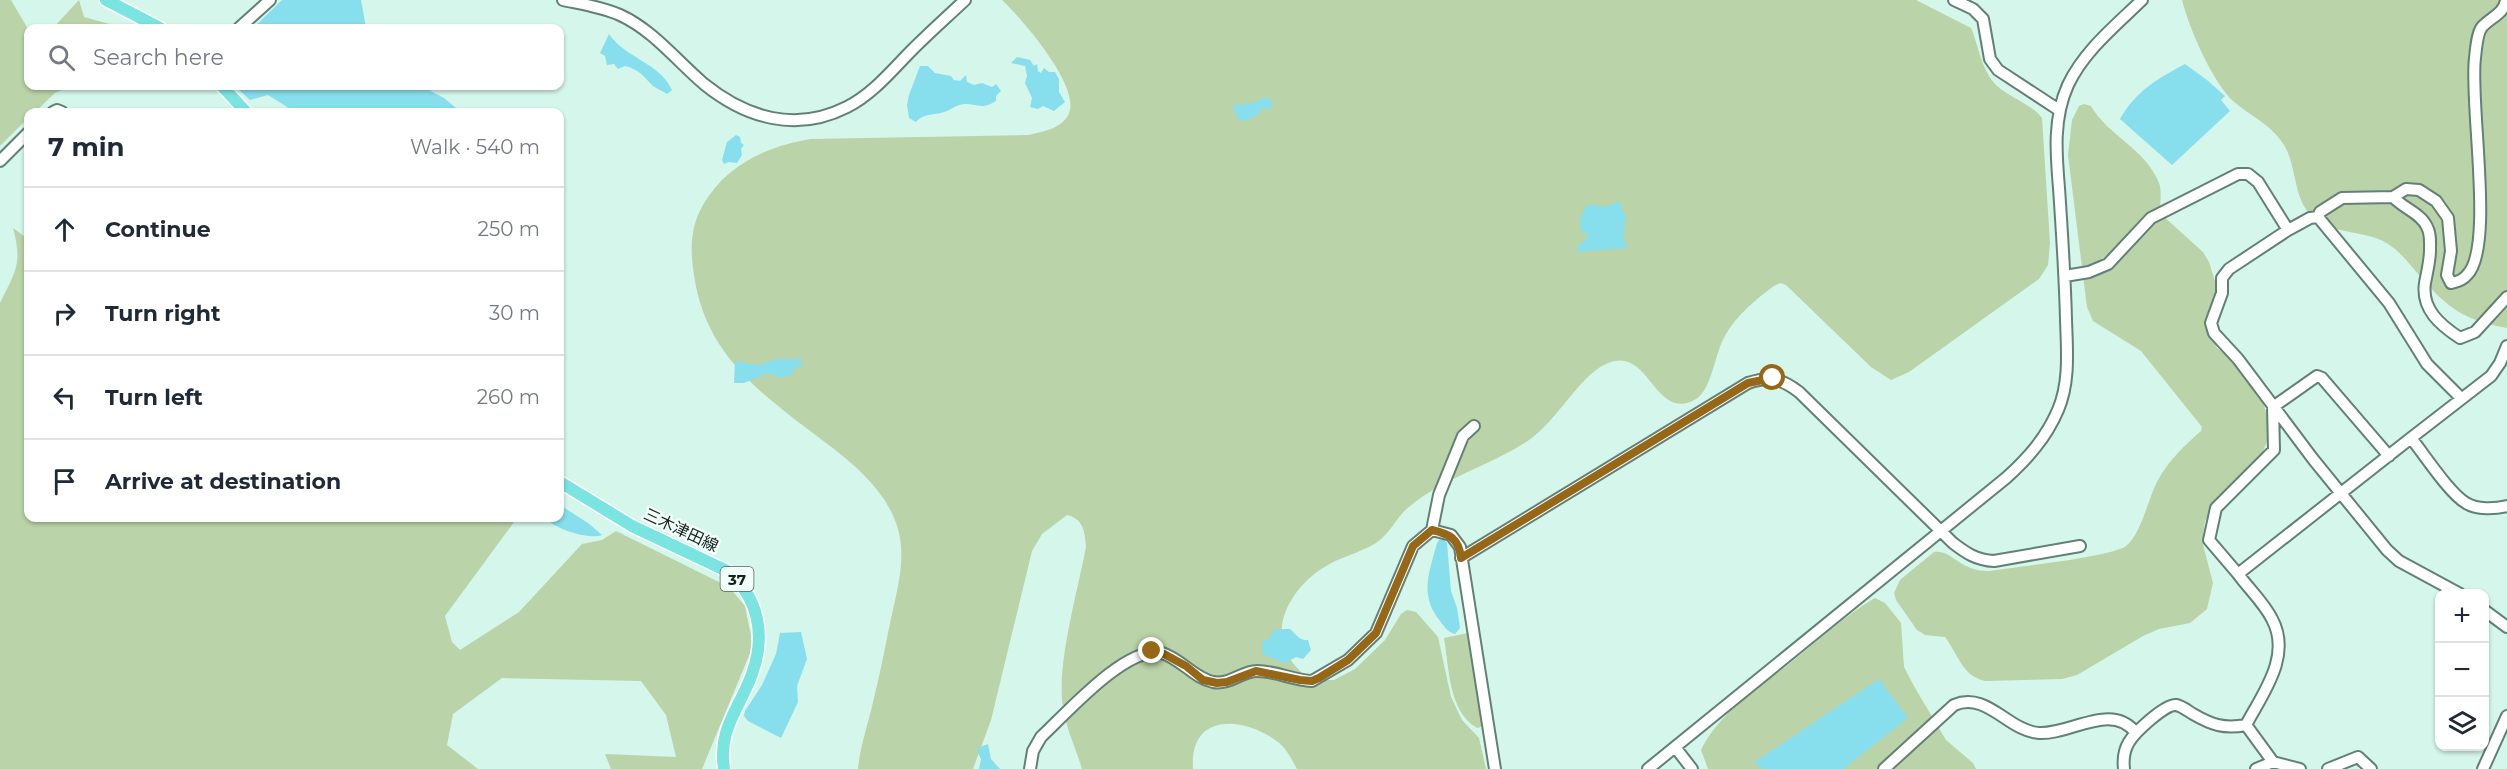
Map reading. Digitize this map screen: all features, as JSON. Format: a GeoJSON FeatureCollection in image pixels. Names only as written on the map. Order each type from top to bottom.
{"type":"FeatureCollection","features":[{"type":"Feature","properties":{"kind":"main road"},"geometry":{"type":"LineString","coordinates":[[106,0],[152,24]]}},
{"type":"Feature","properties":{"kind":"main road"},"geometry":{"type":"LineString","coordinates":[[226,90],[242,108]]}},
{"type":"Feature","properties":{"kind":"main road","name":"三木津田線"},"geometry":{"type":"LineString","coordinates":[[564,484],[632,526],[726,571],[738,580],[752,602],[760,633],[758,654],[752,676],[730,718],[725,734],[722,752],[724,769]]}},
{"type":"Feature","properties":{"kind":"street"},"geometry":{"type":"LineString","coordinates":[[243,24],[270,0]]}},
{"type":"Feature","properties":{"kind":"street"},"geometry":{"type":"LineString","coordinates":[[563,0],[621,15],[645,31],[729,102],[754,114],[779,120],[804,119],[848,107],[886,78],[964,0]]}},
{"type":"Feature","properties":{"kind":"street"},"geometry":{"type":"LineString","coordinates":[[1954,0],[1973,9],[1983,19],[1990,59],[1998,70],[2059,110]]}},
{"type":"Feature","properties":{"kind":"street"},"geometry":{"type":"LineString","coordinates":[[1648,769],[2022,464],[2038,446],[2049,428],[2065,388],[2067,366],[2065,276],[2056,135],[2059,110],[2067,86],[2081,62],[2142,0]]}},
{"type":"Feature","properties":{"kind":"street"},"geometry":{"type":"LineString","coordinates":[[2318,217],[2320,212],[2342,198],[2392,196],[2406,189],[2419,190],[2436,201],[2448,218],[2451,251],[2447,275],[2451,283],[2458,282],[2468,275],[2475,262],[2479,239],[2475,60],[2481,28],[2502,11],[2506,0]]}},
{"type":"Feature","properties":{"kind":"street"},"geometry":{"type":"LineString","coordinates":[[0,161],[24,137]]}},
{"type":"Feature","properties":{"kind":"street"},"geometry":{"type":"LineString","coordinates":[[2065,276],[2090,272],[2108,264],[2151,218],[2238,174],[2248,174],[2258,182],[2288,230]]}},
{"type":"Feature","properties":{"kind":"street"},"geometry":{"type":"LineString","coordinates":[[2392,196],[2403,207],[2423,218],[2429,229],[2430,256],[2424,293],[2427,305],[2440,325],[2460,338],[2475,332],[2507,297]]}},
{"type":"Feature","properties":{"kind":"street"},"geometry":{"type":"LineString","coordinates":[[2318,217],[2310,218],[2288,230],[2229,269],[2223,278],[2222,293],[2211,324],[2214,333],[2238,359],[2273,407],[2387,550],[2398,561],[2451,589]]}},
{"type":"Feature","properties":{"kind":"street"},"geometry":{"type":"LineString","coordinates":[[2318,217],[2389,303],[2427,364],[2461,398]]}},
{"type":"Feature","properties":{"kind":"street"},"geometry":{"type":"LineString","coordinates":[[2238,574],[2461,398],[2475,390],[2491,376],[2500,363],[2507,346]]}},
{"type":"Feature","properties":{"kind":"street"},"geometry":{"type":"LineString","coordinates":[[2273,407],[2317,376],[2322,378],[2389,456]]}},
{"type":"Feature","properties":{"kind":"street"},"geometry":{"type":"LineString","coordinates":[[1461,558],[1748,383],[1773,378],[1785,381],[1799,392],[1969,555],[1980,560],[1994,561],[2080,546]]}},
{"type":"Feature","properties":{"kind":"street"},"geometry":{"type":"LineString","coordinates":[[2246,725],[2277,664],[2280,644],[2271,617],[2209,540],[2216,508],[2274,450],[2273,407]]}},
{"type":"Feature","properties":{"kind":"street"},"geometry":{"type":"LineString","coordinates":[[1030,769],[1033,751],[1041,737],[1110,673],[1137,654],[1152,651],[1164,654],[1186,666],[1203,680],[1217,683],[1227,682],[1256,671],[1312,681],[1348,660],[1376,633],[1413,546],[1432,530],[1439,495],[1463,436],[1474,426]]}},
{"type":"Feature","properties":{"kind":"street"},"geometry":{"type":"LineString","coordinates":[[2411,438],[2453,492],[2466,503],[2480,507],[2507,506]]}},
{"type":"Feature","properties":{"kind":"street"},"geometry":{"type":"LineString","coordinates":[[1432,530],[1451,535],[1460,547],[1495,769]]}},
{"type":"Feature","properties":{"kind":"street"},"geometry":{"type":"LineString","coordinates":[[2489,614],[2507,627]]}},
{"type":"Feature","properties":{"kind":"street"},"geometry":{"type":"LineString","coordinates":[[1884,769],[1954,705],[1962,702],[1972,701],[1983,705],[2027,731],[2039,733],[2094,721],[2112,720],[2130,725],[2136,733]]}},
{"type":"Feature","properties":{"kind":"street"},"geometry":{"type":"LineString","coordinates":[[2124,769],[2123,760],[2128,743],[2136,733],[2170,705],[2178,705],[2215,726],[2230,728],[2246,725]]}},
{"type":"Feature","properties":{"kind":"street"},"geometry":{"type":"LineString","coordinates":[[2483,769],[2507,716]]}},
{"type":"Feature","properties":{"kind":"street"},"geometry":{"type":"LineString","coordinates":[[2246,725],[2273,762]]}},
{"type":"Feature","properties":{"kind":"street"},"geometry":{"type":"LineString","coordinates":[[1675,747],[1692,769]]}},
{"type":"Feature","properties":{"kind":"street"},"geometry":{"type":"LineString","coordinates":[[2328,769],[2358,757],[2371,769]]}},
{"type":"Feature","properties":{"kind":"street"},"geometry":{"type":"LineString","coordinates":[[2256,769],[2273,762],[2300,769]]}},
{"type":"Feature","properties":{"kind":"green space"},"geometry":{"type":"Polygon","coordinates":[[[0,0],[11,0],[25,24],[24,90],[62,90],[55,93],[39,108],[24,108],[24,122],[0,146],[0,0]]]}},
{"type":"Feature","properties":{"kind":"green space"},"geometry":{"type":"Polygon","coordinates":[[[79,0],[84,17],[109,24],[57,24],[79,0]]]}},
{"type":"Feature","properties":{"kind":"green space"},"geometry":{"type":"Polygon","coordinates":[[[1002,0],[1916,0],[1971,28],[1991,79],[2002,90],[2032,108],[2042,118],[2050,243],[2048,265],[2039,279],[1909,372],[1891,380],[1871,367],[1786,285],[1780,283],[1754,302],[1730,327],[1722,341],[1710,379],[1696,399],[1682,404],[1670,401],[1633,364],[1621,360],[1606,364],[1587,378],[1540,431],[1529,440],[1438,487],[1405,510],[1376,543],[1329,564],[1304,583],[1289,604],[1282,628],[1282,640],[1286,652],[1300,671],[1309,680],[1334,680],[1355,669],[1385,640],[1401,614],[1407,610],[1416,612],[1438,637],[1451,697],[1462,720],[1479,738],[1486,769],[1297,769],[1287,751],[1264,733],[1250,727],[1221,724],[1209,729],[1200,737],[1194,750],[1193,769],[1082,769],[1066,723],[1062,690],[1065,650],[1086,547],[1080,523],[1067,515],[1042,534],[1032,551],[991,720],[973,769],[858,769],[899,583],[901,550],[898,529],[880,493],[862,473],[763,393],[726,354],[712,331],[701,305],[693,266],[693,230],[703,205],[723,179],[736,168],[764,152],[795,142],[811,139],[1028,135],[1059,125],[1068,116],[1070,110],[1070,98],[1065,83],[1046,51],[1002,0]]]}},
{"type":"Feature","properties":{"kind":"green space"},"geometry":{"type":"Polygon","coordinates":[[[2182,0],[2507,0],[2507,328],[2469,317],[2449,305],[2388,244],[2371,236],[2332,228],[2315,219],[2308,212],[2302,203],[2292,164],[2284,145],[2273,131],[2233,101],[2217,81],[2202,54],[2182,0]]]}},
{"type":"Feature","properties":{"kind":"green space"},"geometry":{"type":"Polygon","coordinates":[[[2084,104],[2091,106],[2098,117],[2153,171],[2161,191],[2162,215],[2203,252],[2209,262],[2217,288],[2209,333],[2217,348],[2246,370],[2264,405],[2269,436],[2262,454],[2218,499],[2205,521],[2202,541],[2213,583],[2207,609],[2190,623],[2159,629],[2143,636],[2077,675],[2062,679],[1985,681],[1971,674],[1961,664],[1945,637],[1925,635],[1917,630],[1896,600],[1894,593],[1900,580],[1934,552],[1947,554],[1972,568],[1990,571],[2083,558],[2126,546],[2136,533],[2162,473],[2177,454],[2201,431],[2202,427],[2141,351],[2093,321],[2087,307],[2068,155],[2072,120],[2079,106],[2084,104]]]}},
{"type":"Feature","properties":{"kind":"green space"},"geometry":{"type":"Polygon","coordinates":[[[13,228],[24,236],[24,522],[514,522],[445,616],[452,642],[460,650],[519,612],[582,544],[602,540],[616,531],[729,587],[745,606],[753,646],[702,769],[611,769],[605,754],[676,757],[666,715],[641,681],[502,678],[453,714],[447,745],[478,769],[0,769],[0,303],[16,267],[16,240],[13,228]]]}},
{"type":"Feature","properties":{"kind":"green space"},"geometry":{"type":"Polygon","coordinates":[[[1875,598],[1885,603],[1901,623],[1904,667],[1915,688],[1946,740],[1973,763],[1976,769],[1708,769],[1701,750],[1709,736],[1730,711],[1834,627],[1875,598]]]}},
{"type":"Feature","properties":{"kind":"green space"},"geometry":{"type":"Polygon","coordinates":[[[1473,632],[1488,725],[1477,728],[1460,711],[1455,699],[1444,638],[1473,632]]]}},
{"type":"Feature","properties":{"kind":"water"},"geometry":{"type":"Polygon","coordinates":[[[282,0],[361,0],[365,24],[257,24],[282,0]]]}},
{"type":"Feature","properties":{"kind":"water"},"geometry":{"type":"Polygon","coordinates":[[[609,34],[624,49],[659,73],[672,90],[667,94],[630,67],[625,66],[618,69],[614,64],[607,65],[605,56],[600,53],[609,34]]]}},
{"type":"Feature","properties":{"kind":"water"},"geometry":{"type":"Polygon","coordinates":[[[1017,57],[1030,60],[1034,66],[1037,64],[1038,71],[1041,73],[1044,68],[1049,72],[1055,72],[1059,79],[1059,92],[1065,102],[1054,111],[1043,106],[1038,109],[1030,107],[1032,98],[1025,83],[1027,76],[1025,66],[1011,63],[1017,57]]]}},
{"type":"Feature","properties":{"kind":"water"},"geometry":{"type":"Polygon","coordinates":[[[2185,64],[2225,96],[2221,100],[2230,111],[2172,165],[2120,119],[2140,93],[2185,64]]]}},
{"type":"Feature","properties":{"kind":"water"},"geometry":{"type":"Polygon","coordinates":[[[920,66],[928,66],[935,73],[951,76],[954,80],[960,81],[966,75],[967,82],[974,85],[982,83],[992,87],[996,84],[1001,91],[996,96],[996,101],[987,105],[962,104],[943,112],[927,115],[916,122],[909,118],[907,105],[920,66]]]}},
{"type":"Feature","properties":{"kind":"water"},"geometry":{"type":"Polygon","coordinates":[[[239,90],[429,90],[456,108],[289,108],[268,95],[250,100],[239,90]]]}},
{"type":"Feature","properties":{"kind":"water"},"geometry":{"type":"Polygon","coordinates":[[[1262,98],[1268,98],[1272,102],[1272,109],[1262,108],[1258,115],[1245,121],[1238,119],[1232,106],[1257,102],[1262,98]]]}},
{"type":"Feature","properties":{"kind":"water"},"geometry":{"type":"Polygon","coordinates":[[[736,135],[740,137],[744,145],[741,149],[742,155],[737,163],[724,164],[722,160],[727,142],[736,135]]]}},
{"type":"Feature","properties":{"kind":"water"},"geometry":{"type":"Polygon","coordinates":[[[1617,202],[1622,204],[1622,210],[1626,216],[1623,237],[1628,248],[1577,252],[1578,246],[1587,238],[1587,233],[1581,232],[1580,228],[1581,216],[1585,209],[1590,204],[1605,207],[1617,202]]]}},
{"type":"Feature","properties":{"kind":"water"},"geometry":{"type":"Polygon","coordinates":[[[778,359],[803,359],[800,363],[803,367],[796,367],[791,375],[781,378],[768,373],[744,383],[734,383],[735,361],[758,365],[778,359]]]}},
{"type":"Feature","properties":{"kind":"water"},"geometry":{"type":"Polygon","coordinates":[[[564,508],[602,535],[581,535],[550,522],[564,522],[564,508]]]}},
{"type":"Feature","properties":{"kind":"water"},"geometry":{"type":"Polygon","coordinates":[[[1443,539],[1447,543],[1451,591],[1457,608],[1460,628],[1455,634],[1446,629],[1440,621],[1428,593],[1429,574],[1437,543],[1443,539]]]}},
{"type":"Feature","properties":{"kind":"water"},"geometry":{"type":"Polygon","coordinates":[[[1290,629],[1300,638],[1308,640],[1311,650],[1303,659],[1296,657],[1285,663],[1262,654],[1263,640],[1268,640],[1272,631],[1290,629]]]}},
{"type":"Feature","properties":{"kind":"water"},"geometry":{"type":"Polygon","coordinates":[[[801,632],[807,659],[797,686],[798,702],[781,738],[748,721],[744,716],[776,654],[780,633],[801,632]]]}},
{"type":"Feature","properties":{"kind":"water"},"geometry":{"type":"Polygon","coordinates":[[[1879,679],[1908,718],[1843,769],[1758,767],[1755,762],[1879,679]]]}},
{"type":"Feature","properties":{"kind":"water"},"geometry":{"type":"Polygon","coordinates":[[[988,744],[991,759],[1000,769],[979,769],[981,759],[977,751],[988,744]]]}},
{"type":"Feature","properties":{"kind":"route"},"geometry":{"type":"LineString","coordinates":[[1152,651],[1164,654],[1186,666],[1203,680],[1217,683],[1227,682],[1256,671],[1300,680],[1312,681],[1319,678],[1348,660],[1376,633],[1413,546],[1432,530],[1451,535],[1460,547],[1461,558],[1748,383],[1773,378]]}}]}
